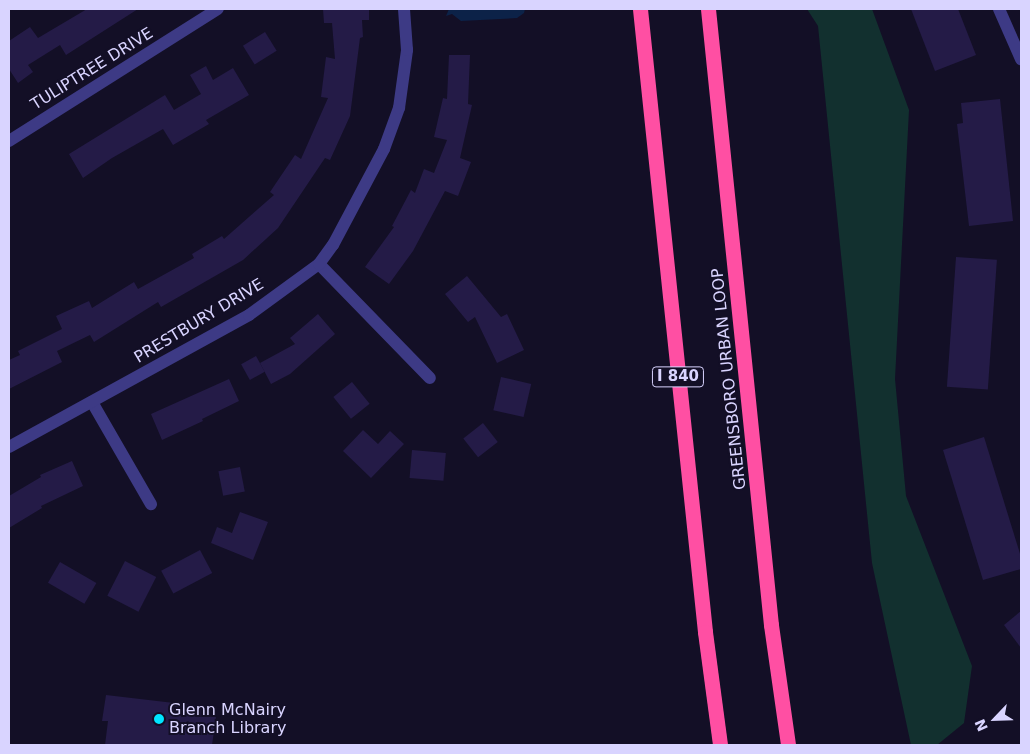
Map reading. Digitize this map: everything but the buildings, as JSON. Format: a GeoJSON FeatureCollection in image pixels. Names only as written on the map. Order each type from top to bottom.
{"type":"FeatureCollection","features":[{"type":"Feature","properties":{"kind":"highway","name":"I 840"},"geometry":{"type":"LineString","coordinates":[[640,9],[705,632],[720,745]]}},
{"type":"Feature","properties":{"kind":"highway","name":"GREENSBORO URBAN LOOP"},"geometry":{"type":"LineString","coordinates":[[708,9],[772,624],[788,745]]}},
{"type":"Feature","properties":{"kind":"street","name":"TULIPTREE DRIVE"},"geometry":{"type":"LineString","coordinates":[[9,141],[218,9]]}},
{"type":"Feature","properties":{"kind":"street","name":"PRESTBURY DRIVE"},"geometry":{"type":"LineString","coordinates":[[9,447],[249,315],[319,264],[333,245],[384,150],[399,108],[407,50],[404,9]]}},
{"type":"Feature","properties":{"kind":"street"},"geometry":{"type":"LineString","coordinates":[[998,9],[1021,60]]}},
{"type":"Feature","properties":{"kind":"street"},"geometry":{"type":"LineString","coordinates":[[319,264],[430,378]]}},
{"type":"Feature","properties":{"kind":"street"},"geometry":{"type":"LineString","coordinates":[[92,402],[151,504]]}},
{"type":"Feature","properties":{"kind":"green space"},"geometry":{"type":"Polygon","coordinates":[[[807,9],[872,9],[909,110],[895,379],[906,496],[972,666],[964,723],[937,745],[911,745],[872,563],[818,26],[807,9]]]}},
{"type":"Feature","properties":{"kind":"water"},"geometry":{"type":"Polygon","coordinates":[[[449,9],[525,9],[524,13],[517,18],[461,21],[452,14],[446,16],[449,9]]]}},
{"type":"Feature","properties":{"kind":"place","name":"Glenn McNairy Branch Library"},"geometry":{"type":"Point","coordinates":[159,719]}}]}
